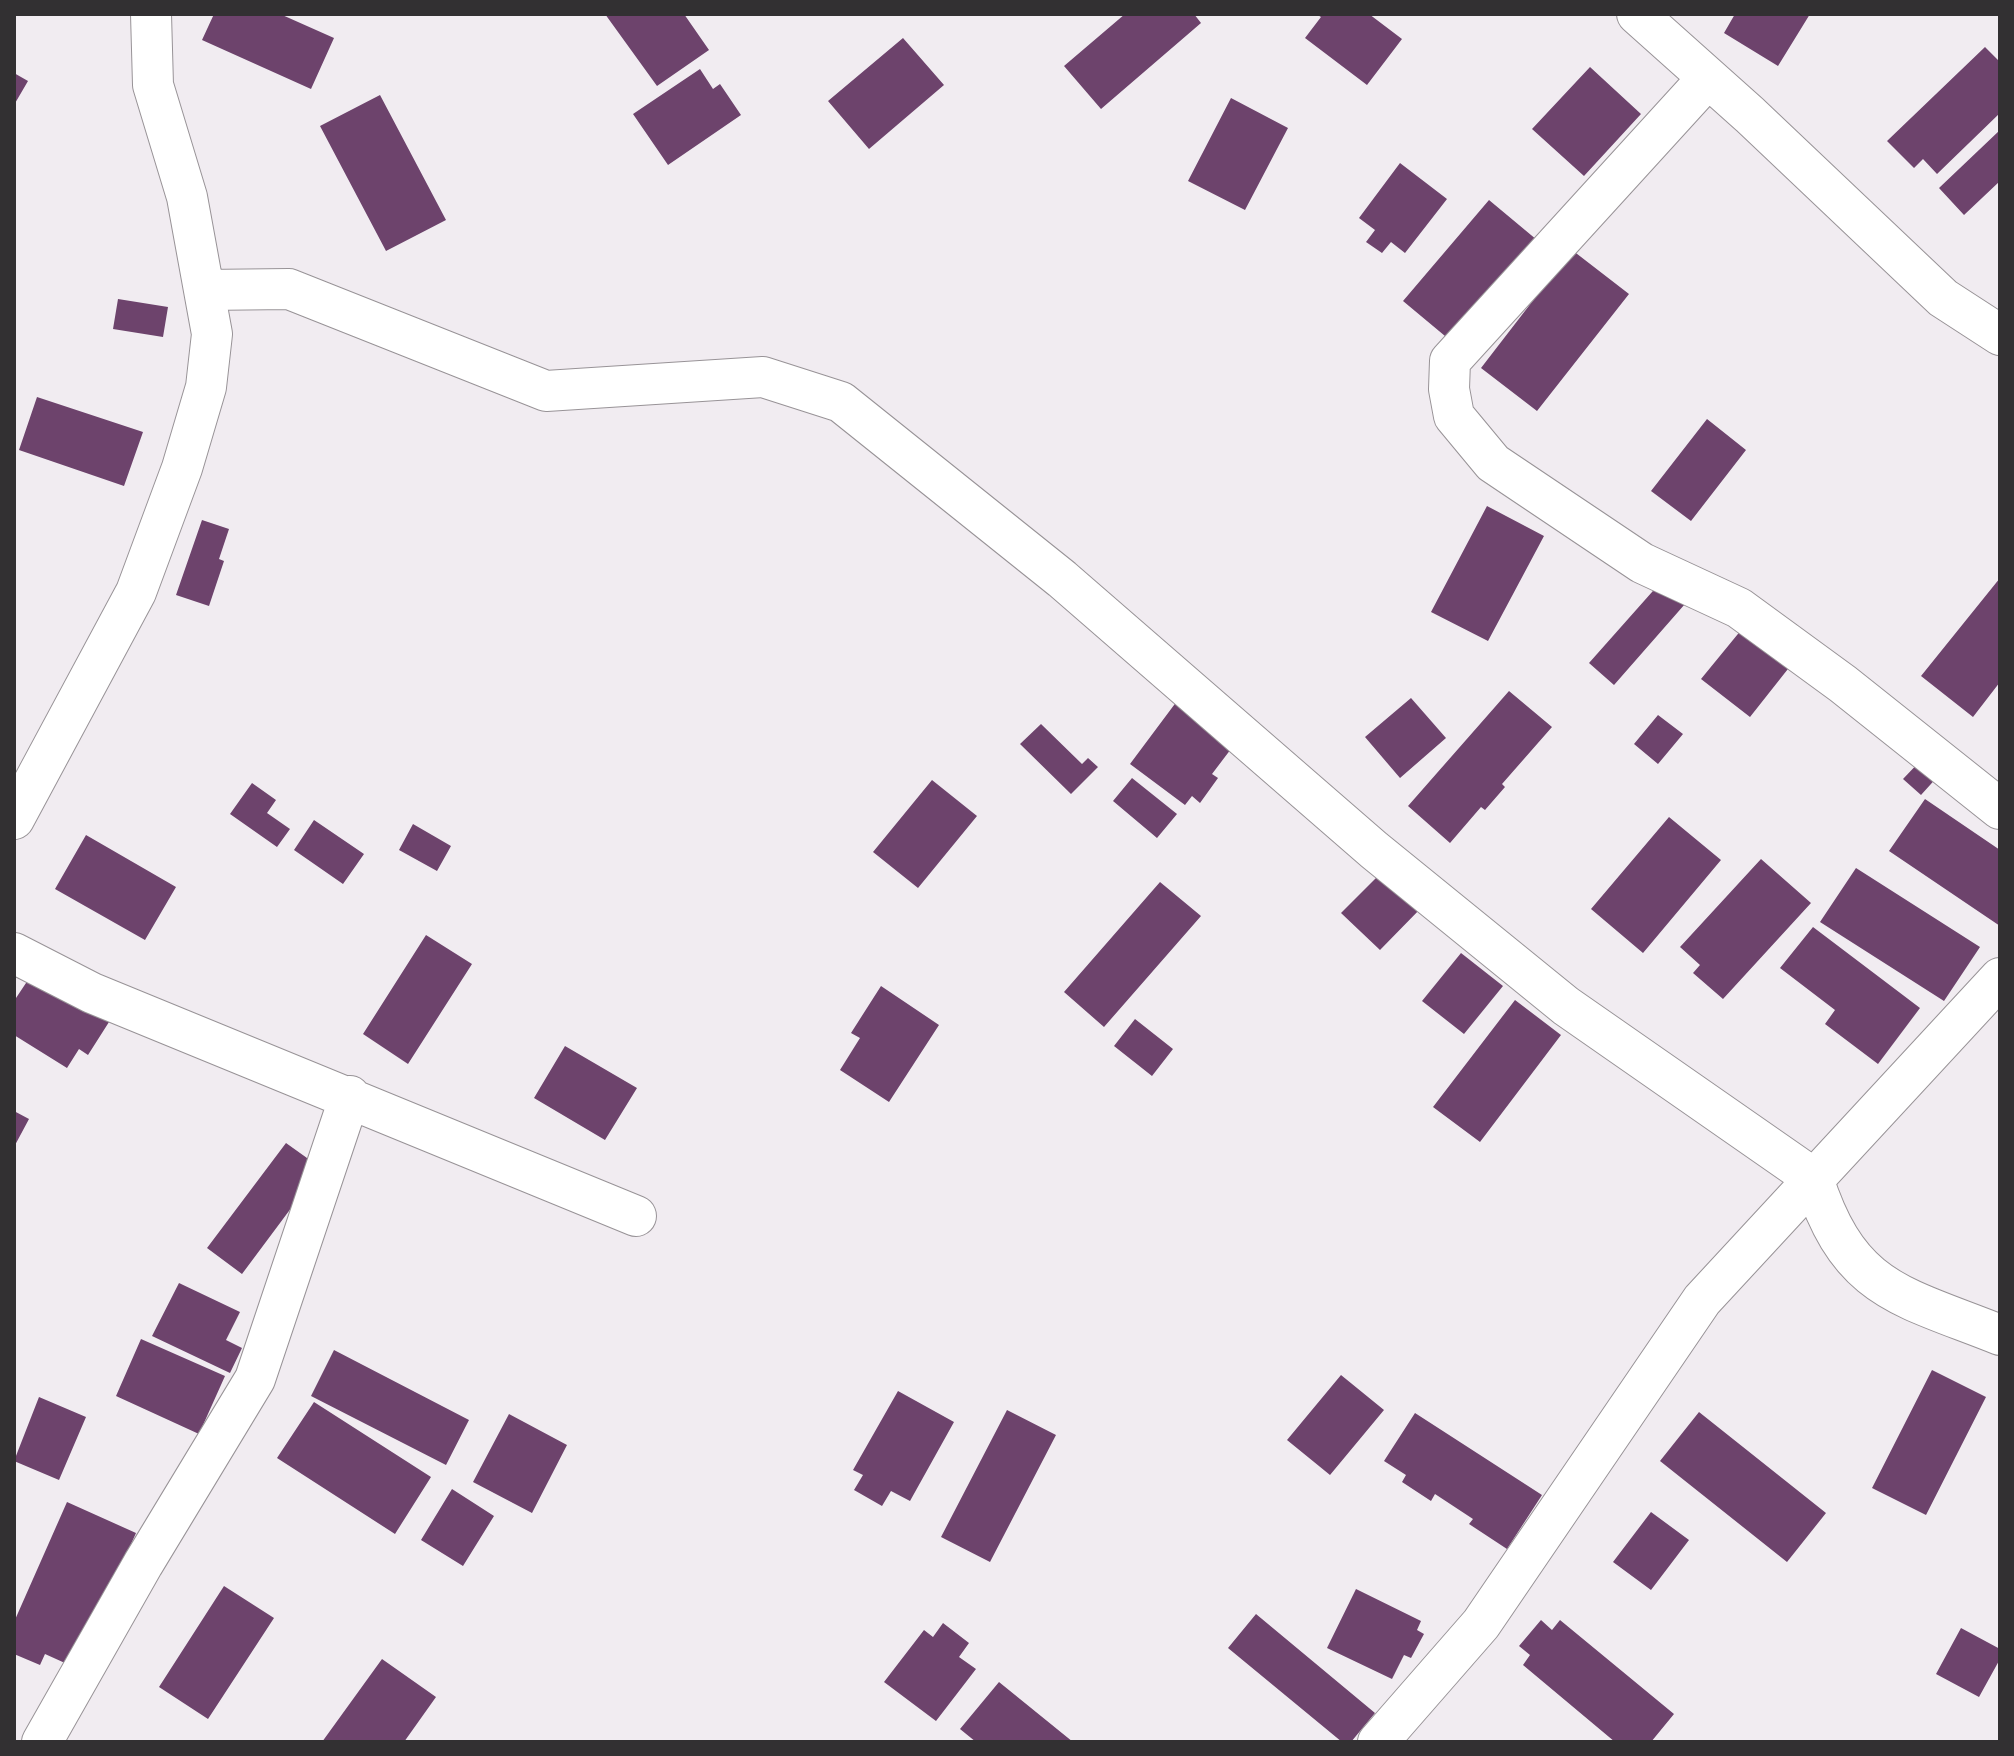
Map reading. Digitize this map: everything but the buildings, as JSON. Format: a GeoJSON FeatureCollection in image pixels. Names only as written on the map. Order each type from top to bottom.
{"type":"FeatureCollection","features":[{"type":"Feature","properties":{"kind":"street"},"geometry":{"type":"LineString","coordinates":[[14,819],[136,592],[182,468],[206,387],[212,334],[187,197],[153,85],[151,14]]}},
{"type":"Feature","properties":{"kind":"street"},"geometry":{"type":"LineString","coordinates":[[1637,14],[1943,298],[2000,335]]}},
{"type":"Feature","properties":{"kind":"street"},"geometry":{"type":"LineString","coordinates":[[1708,78],[1450,361],[1449,389],[1454,416],[1493,463],[1642,563],[1739,608],[1843,684],[2000,809]]}},
{"type":"Feature","properties":{"kind":"street"},"geometry":{"type":"LineString","coordinates":[[204,290],[289,289],[546,391],[763,377],[841,402],[1062,579],[1374,850],[1566,1006],[1813,1178],[1823,1209],[1854,1263],[1878,1283],[2000,1335]]}},
{"type":"Feature","properties":{"kind":"street"},"geometry":{"type":"LineString","coordinates":[[14,953],[92,993],[350,1096],[636,1216]]}},
{"type":"Feature","properties":{"kind":"street"},"geometry":{"type":"LineString","coordinates":[[1378,1742],[1481,1624],[1702,1300],[2000,978]]}},
{"type":"Feature","properties":{"kind":"street"},"geometry":{"type":"LineString","coordinates":[[42,1742],[255,1379],[350,1096]]}},
{"type":"Feature","properties":{"kind":"street"},"geometry":{"type":"LineString","coordinates":[[14,1738],[22,1742]]}}]}
